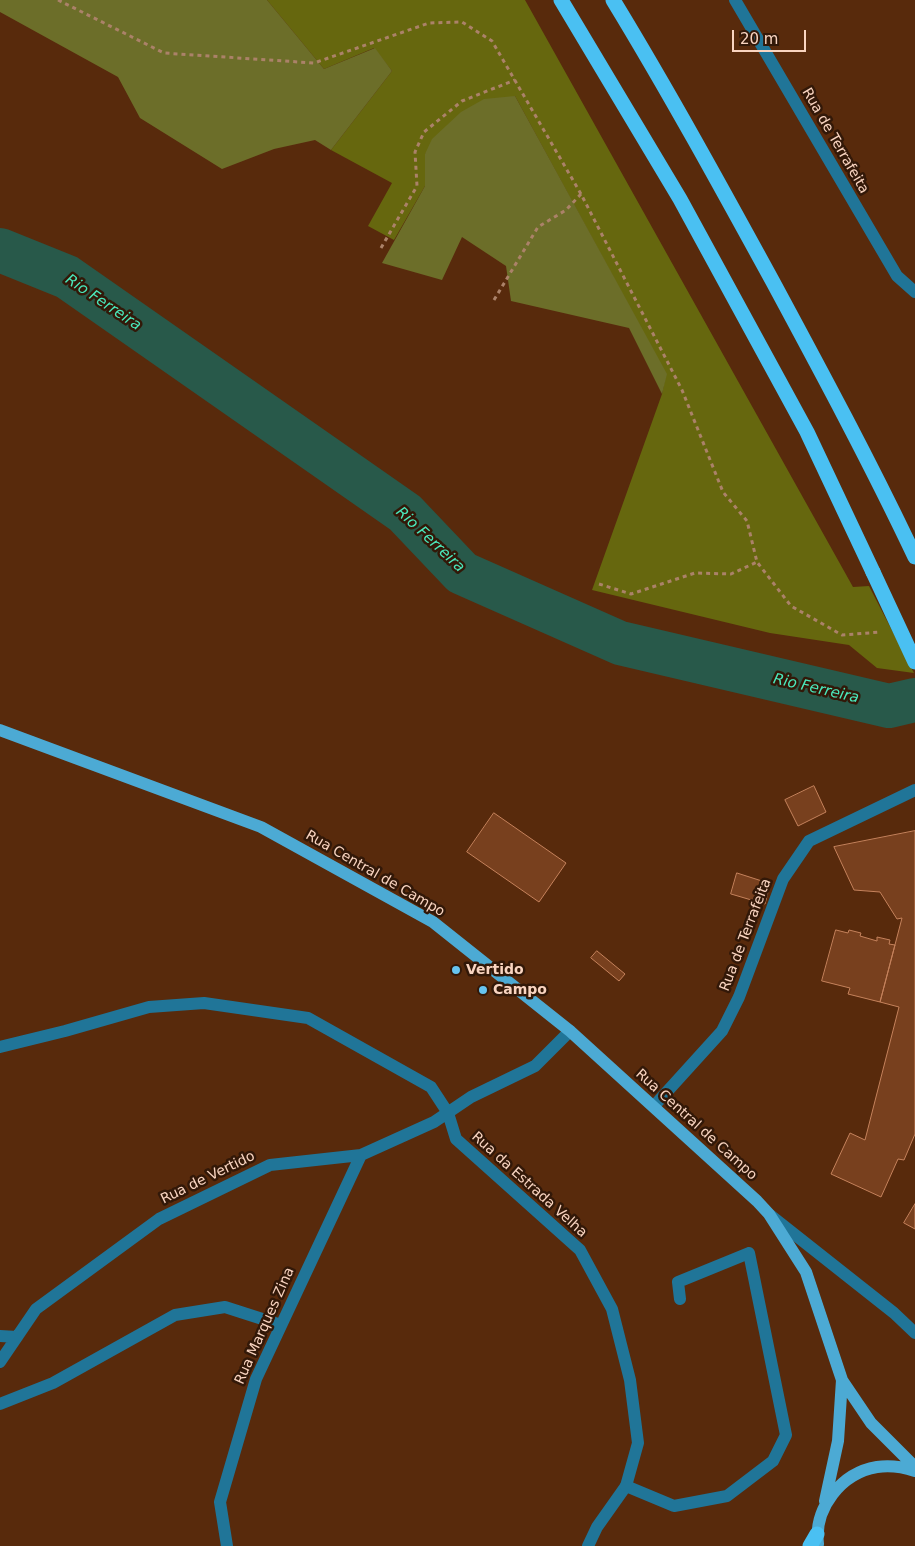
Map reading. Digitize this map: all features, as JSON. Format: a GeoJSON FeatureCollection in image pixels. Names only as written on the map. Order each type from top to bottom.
{"type":"FeatureCollection","features":[{"type":"Feature","properties":{"kind":"highway"},"geometry":{"type":"LineString","coordinates":[[561,0],[680,199],[807,432],[915,662]]}},
{"type":"Feature","properties":{"kind":"highway"},"geometry":{"type":"LineString","coordinates":[[613,0],[740,221],[843,412],[914,556]]}},
{"type":"Feature","properties":{"kind":"main road","name":"Rua Central de Campo"},"geometry":{"type":"LineString","coordinates":[[0,730],[261,827],[433,922],[570,1031],[770,1214],[806,1272],[842,1380],[871,1423],[915,1467]]}},
{"type":"Feature","properties":{"kind":"main road","name":"Rua Central de Campo"},"geometry":{"type":"LineString","coordinates":[[815,1542],[838,1441],[842,1380]]}},
{"type":"Feature","properties":{"kind":"main road"},"geometry":{"type":"LineString","coordinates":[[824,1507],[837,1488],[855,1474],[877,1467],[900,1466],[915,1472]]}},
{"type":"Feature","properties":{"kind":"street","name":"Rua de Terrafeita"},"geometry":{"type":"LineString","coordinates":[[735,0],[897,276],[915,292]]}},
{"type":"Feature","properties":{"kind":"street","name":"Rua de Terrafeita"},"geometry":{"type":"LineString","coordinates":[[654,1106],[722,1030],[739,997],[783,880],[809,841],[915,790]]}},
{"type":"Feature","properties":{"kind":"street","name":"Rua da Estrada Velha"},"geometry":{"type":"LineString","coordinates":[[0,1047],[150,1008],[204,1003],[308,1018],[431,1087],[448,1113],[456,1139],[580,1250],[612,1309],[630,1380],[638,1443],[626,1486],[597,1527],[588,1546]]}},
{"type":"Feature","properties":{"kind":"street","name":"Rua de Vertido"},"geometry":{"type":"LineString","coordinates":[[0,1362],[36,1310],[159,1219],[270,1165],[361,1155],[434,1122],[471,1097],[535,1066],[570,1031]]}},
{"type":"Feature","properties":{"kind":"street","name":"Rua Marques Zina"},"geometry":{"type":"LineString","coordinates":[[227,1546],[220,1502],[256,1379],[361,1155]]}},
{"type":"Feature","properties":{"kind":"street"},"geometry":{"type":"LineString","coordinates":[[770,1214],[894,1313],[915,1333]]}},
{"type":"Feature","properties":{"kind":"street"},"geometry":{"type":"LineString","coordinates":[[626,1486],[674,1506],[727,1496],[772,1461],[786,1435],[749,1253],[678,1282],[680,1299]]}},
{"type":"Feature","properties":{"kind":"street"},"geometry":{"type":"LineString","coordinates":[[0,1404],[53,1383],[175,1315],[225,1307],[281,1325]]}},
{"type":"Feature","properties":{"kind":"street"},"geometry":{"type":"LineString","coordinates":[[0,1336],[17,1337]]}},
{"type":"Feature","properties":{"kind":"path"},"geometry":{"type":"LineString","coordinates":[[58,0],[164,53],[314,63],[429,23],[462,22],[492,40],[582,194],[682,390],[723,492],[746,521],[757,562],[791,606],[842,635],[890,630]]}},
{"type":"Feature","properties":{"kind":"path"},"geometry":{"type":"LineString","coordinates":[[381,248],[417,186],[415,152],[424,132],[462,101],[515,80]]}},
{"type":"Feature","properties":{"kind":"path"},"geometry":{"type":"LineString","coordinates":[[494,300],[538,227],[566,210],[582,194]]}},
{"type":"Feature","properties":{"kind":"path"},"geometry":{"type":"LineString","coordinates":[[599,584],[631,594],[695,573],[731,574],[757,562]]}},
{"type":"Feature","properties":{"kind":"shaded area"},"geometry":{"type":"Polygon","coordinates":[[[0,0],[267,0],[324,69],[375,48],[392,71],[331,150],[315,140],[274,149],[222,169],[140,118],[118,77],[0,12],[0,0]]]}},
{"type":"Feature","properties":{"kind":"shaded area"},"geometry":{"type":"Polygon","coordinates":[[[267,0],[525,0],[853,587],[869,586],[914,673],[877,668],[849,645],[770,633],[592,590],[662,394],[666,374],[515,96],[425,154],[425,186],[394,240],[368,226],[392,183],[331,150],[392,71],[374,48],[324,69],[267,0]]]}},
{"type":"Feature","properties":{"kind":"shaded area"},"geometry":{"type":"Polygon","coordinates":[[[515,96],[667,374],[662,394],[629,328],[511,301],[506,266],[462,237],[442,280],[382,263],[425,186],[425,154],[432,139],[461,112],[484,99],[515,96]]]}},
{"type":"Feature","properties":{"kind":"building"},"geometry":{"type":"Polygon","coordinates":[[[814,786],[826,812],[798,826],[785,800],[814,786]]]}},
{"type":"Feature","properties":{"kind":"building"},"geometry":{"type":"Polygon","coordinates":[[[494,813],[566,863],[539,902],[467,852],[494,813]]]}},
{"type":"Feature","properties":{"kind":"building"},"geometry":{"type":"Polygon","coordinates":[[[915,831],[915,1134],[904,1160],[898,1159],[881,1197],[831,1174],[850,1133],[865,1140],[899,1007],[880,1002],[902,918],[897,919],[880,892],[854,890],[834,847],[915,831]]]}},
{"type":"Feature","properties":{"kind":"building"},"geometry":{"type":"Polygon","coordinates":[[[737,873],[765,882],[768,892],[765,904],[731,894],[737,873]]]}},
{"type":"Feature","properties":{"kind":"building"},"geometry":{"type":"Polygon","coordinates":[[[836,930],[848,933],[849,930],[861,933],[860,936],[877,941],[877,937],[890,940],[889,944],[895,945],[880,1002],[848,994],[850,988],[822,981],[836,930]]]}},
{"type":"Feature","properties":{"kind":"building"},"geometry":{"type":"Polygon","coordinates":[[[597,951],[625,974],[619,981],[591,958],[597,951]]]}},
{"type":"Feature","properties":{"kind":"building"},"geometry":{"type":"Polygon","coordinates":[[[915,1204],[915,1229],[904,1223],[915,1204]]]}},
{"type":"Feature","properties":{"kind":"waterway","name":"Rio Ferreira"},"geometry":{"type":"LineString","coordinates":[[0,250],[67,277],[405,513],[462,573],[620,643],[889,706],[915,700]]}},
{"type":"Feature","properties":{"kind":"place","name":"Vertido"},"geometry":{"type":"Point","coordinates":[456,970]}},
{"type":"Feature","properties":{"kind":"place","name":"Campo"},"geometry":{"type":"Point","coordinates":[483,990]}}]}
